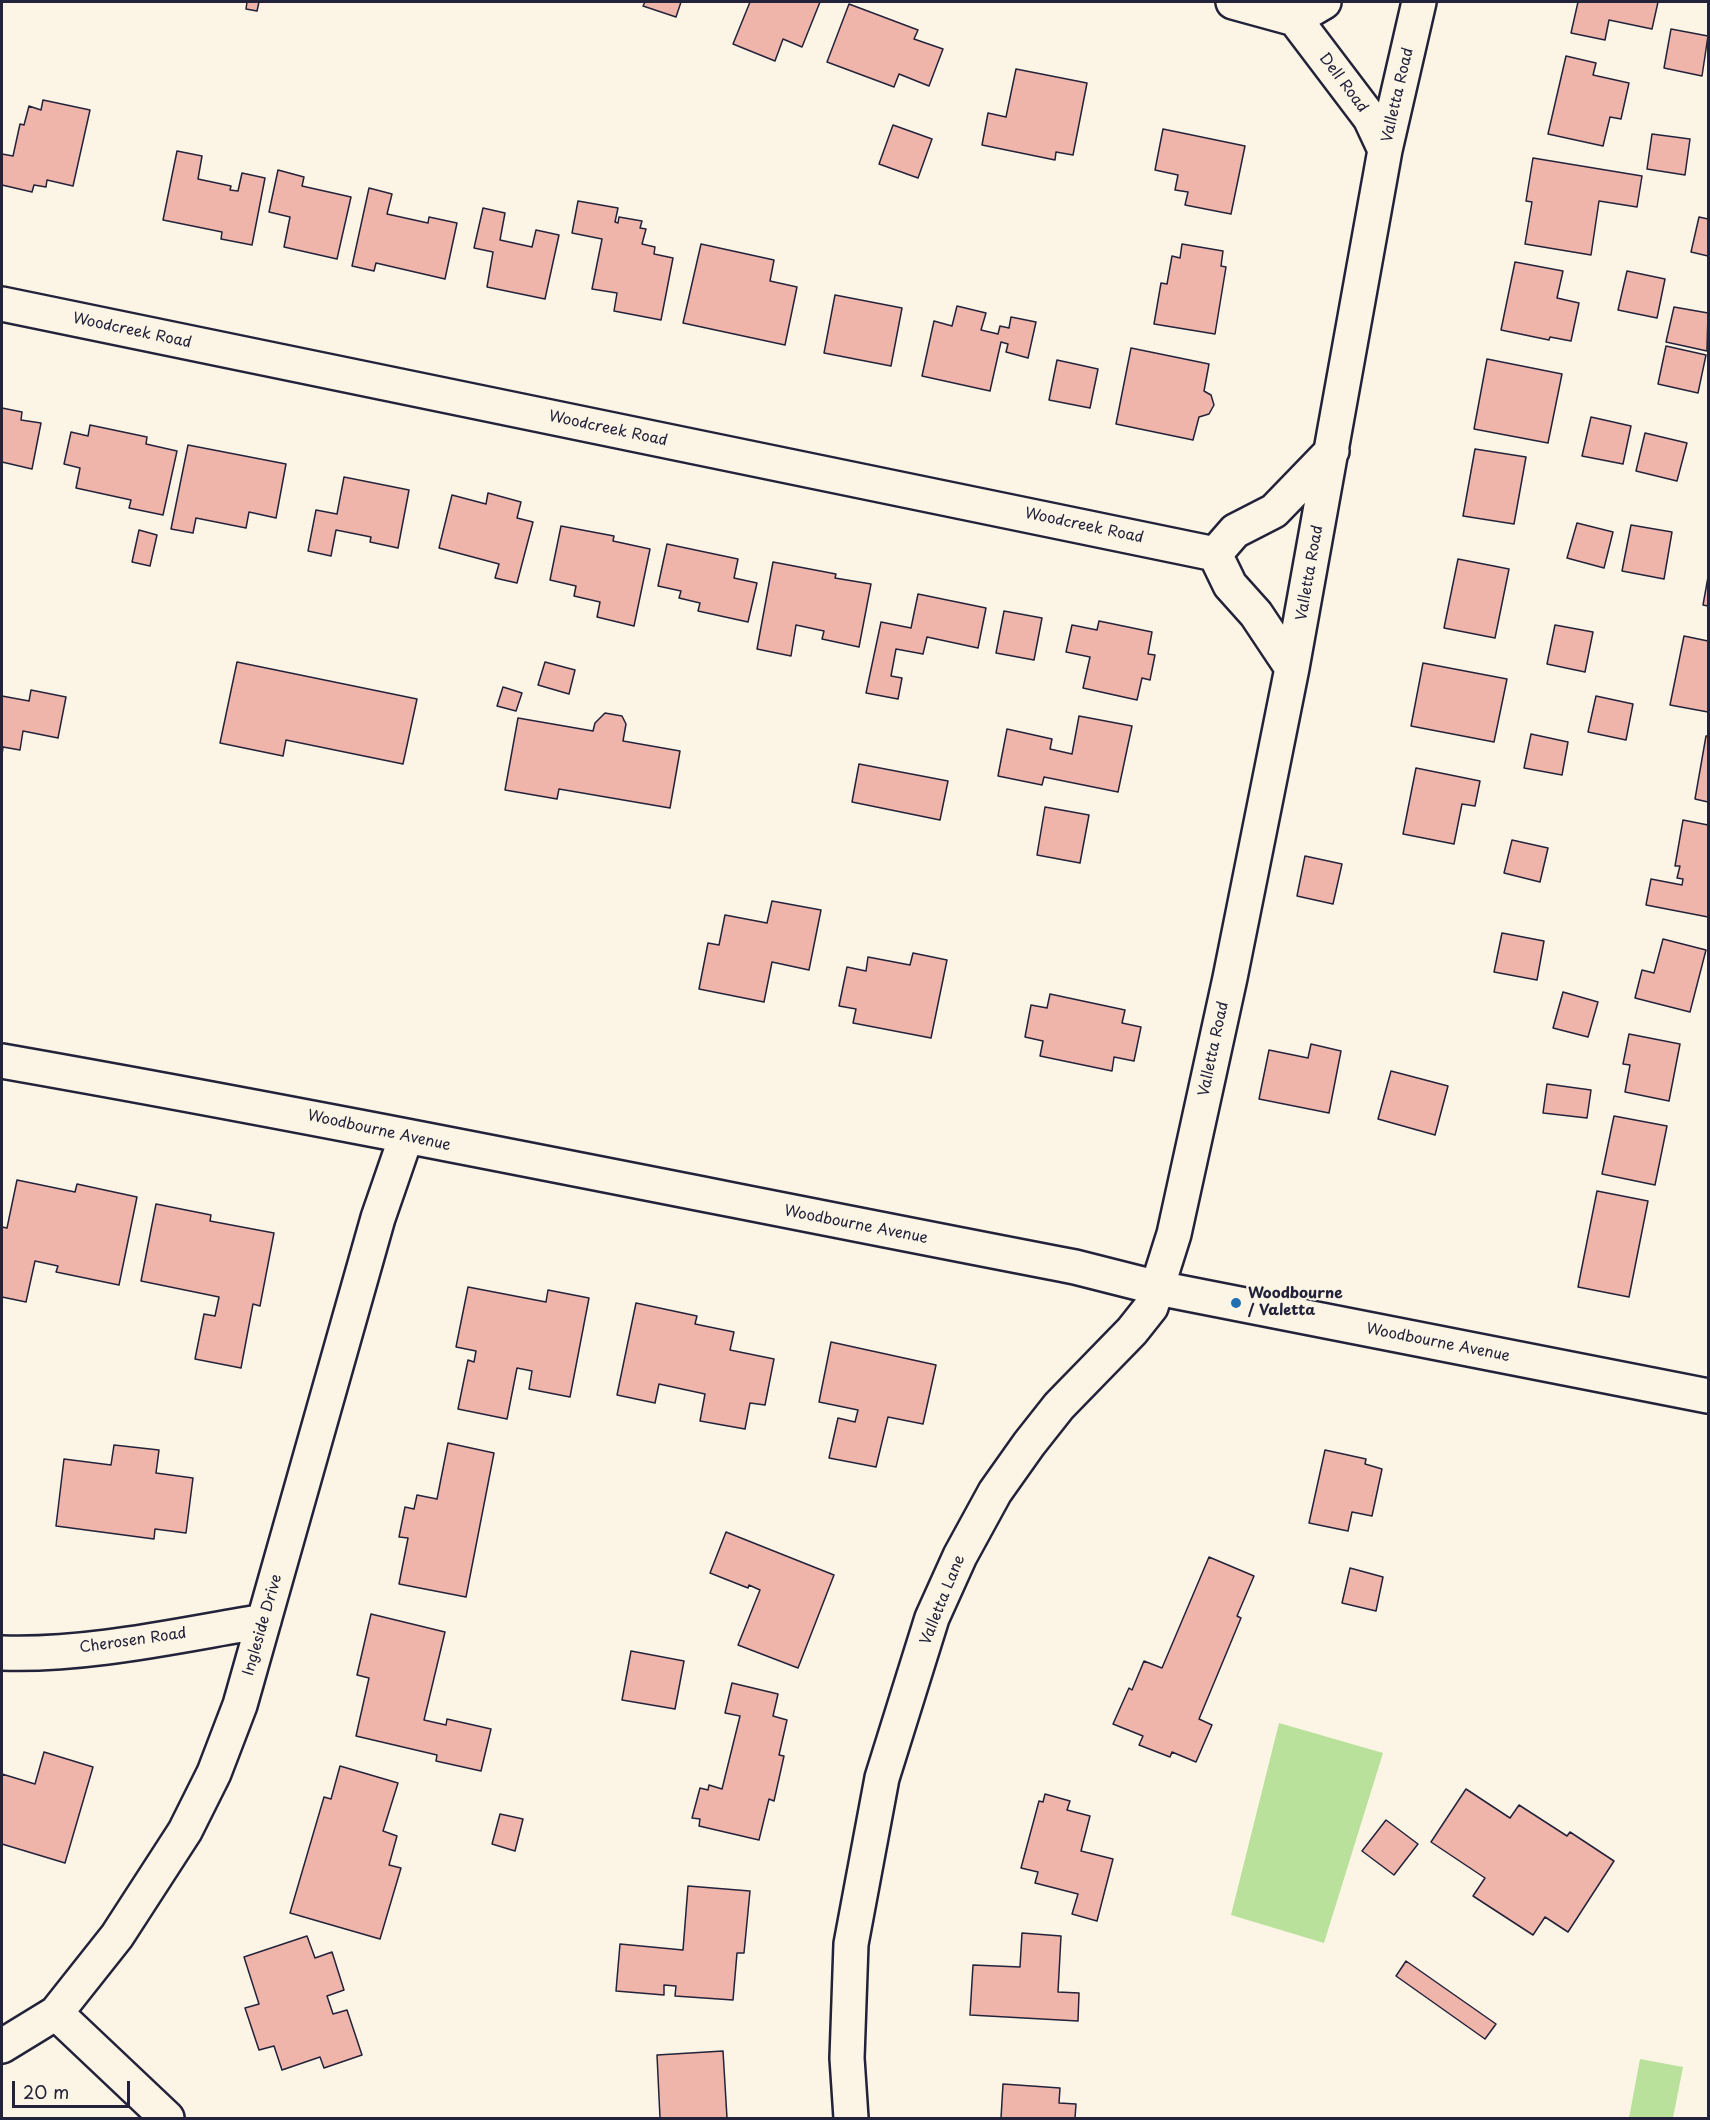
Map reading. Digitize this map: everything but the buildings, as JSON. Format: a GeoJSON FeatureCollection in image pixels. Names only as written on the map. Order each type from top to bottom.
{"type":"FeatureCollection","features":[{"type":"Feature","properties":{"kind":"street"},"geometry":{"type":"LineString","coordinates":[[1233,2],[1294,19],[1324,2]]}},
{"type":"Feature","properties":{"kind":"street","name":"Valletta Road"},"geometry":{"type":"LineString","coordinates":[[1194,1143],[1230,978],[1292,668],[1385,150],[1419,2]]}},
{"type":"Feature","properties":{"kind":"street","name":"Dell Road"},"geometry":{"type":"LineString","coordinates":[[1294,19],[1370,118],[1385,150]]}},
{"type":"Feature","properties":{"kind":"street","name":"Woodcreek Road"},"geometry":{"type":"LineString","coordinates":[[2,304],[1215,554]]}},
{"type":"Feature","properties":{"kind":"street"},"geometry":{"type":"LineString","coordinates":[[1292,668],[1256,614],[1230,585],[1215,554],[1235,531],[1274,511],[1332,451]]}},
{"type":"Feature","properties":{"kind":"street","name":"Woodbourne Avenue"},"geometry":{"type":"LineString","coordinates":[[2,1061],[266,1108],[1063,1265],[1158,1288],[1708,1396]]}},
{"type":"Feature","properties":{"kind":"street","name":"Ingleside Drive"},"geometry":{"type":"LineString","coordinates":[[2,2046],[56,2013],[117,1936],[185,1831],[214,1773],[240,1705],[378,1218],[406,1137]]}},
{"type":"Feature","properties":{"kind":"street","name":"Valletta Lane"},"geometry":{"type":"LineString","coordinates":[[851,2118],[847,2058],[850,1944],[882,1778],[932,1618],[960,1556],[995,1492],[1059,1406],[1132,1331],[1151,1307],[1174,1234],[1194,1143]]}},
{"type":"Feature","properties":{"kind":"street","name":"Cherosen Road"},"geometry":{"type":"LineString","coordinates":[[2,1653],[81,1649],[131,1643],[264,1621]]}},
{"type":"Feature","properties":{"kind":"street"},"geometry":{"type":"LineString","coordinates":[[56,2013],[167,2118]]}},
{"type":"Feature","properties":{"kind":"green space"},"geometry":{"type":"Polygon","coordinates":[[[1279,1723],[1383,1753],[1324,1943],[1231,1915],[1279,1723]]]}},
{"type":"Feature","properties":{"kind":"green space"},"geometry":{"type":"Polygon","coordinates":[[[1640,2059],[1683,2067],[1673,2118],[1629,2118],[1640,2059]]]}},
{"type":"Feature","properties":{"kind":"place","name":"Woodbourne / Valetta"},"geometry":{"type":"Point","coordinates":[1236,1303]}}]}
